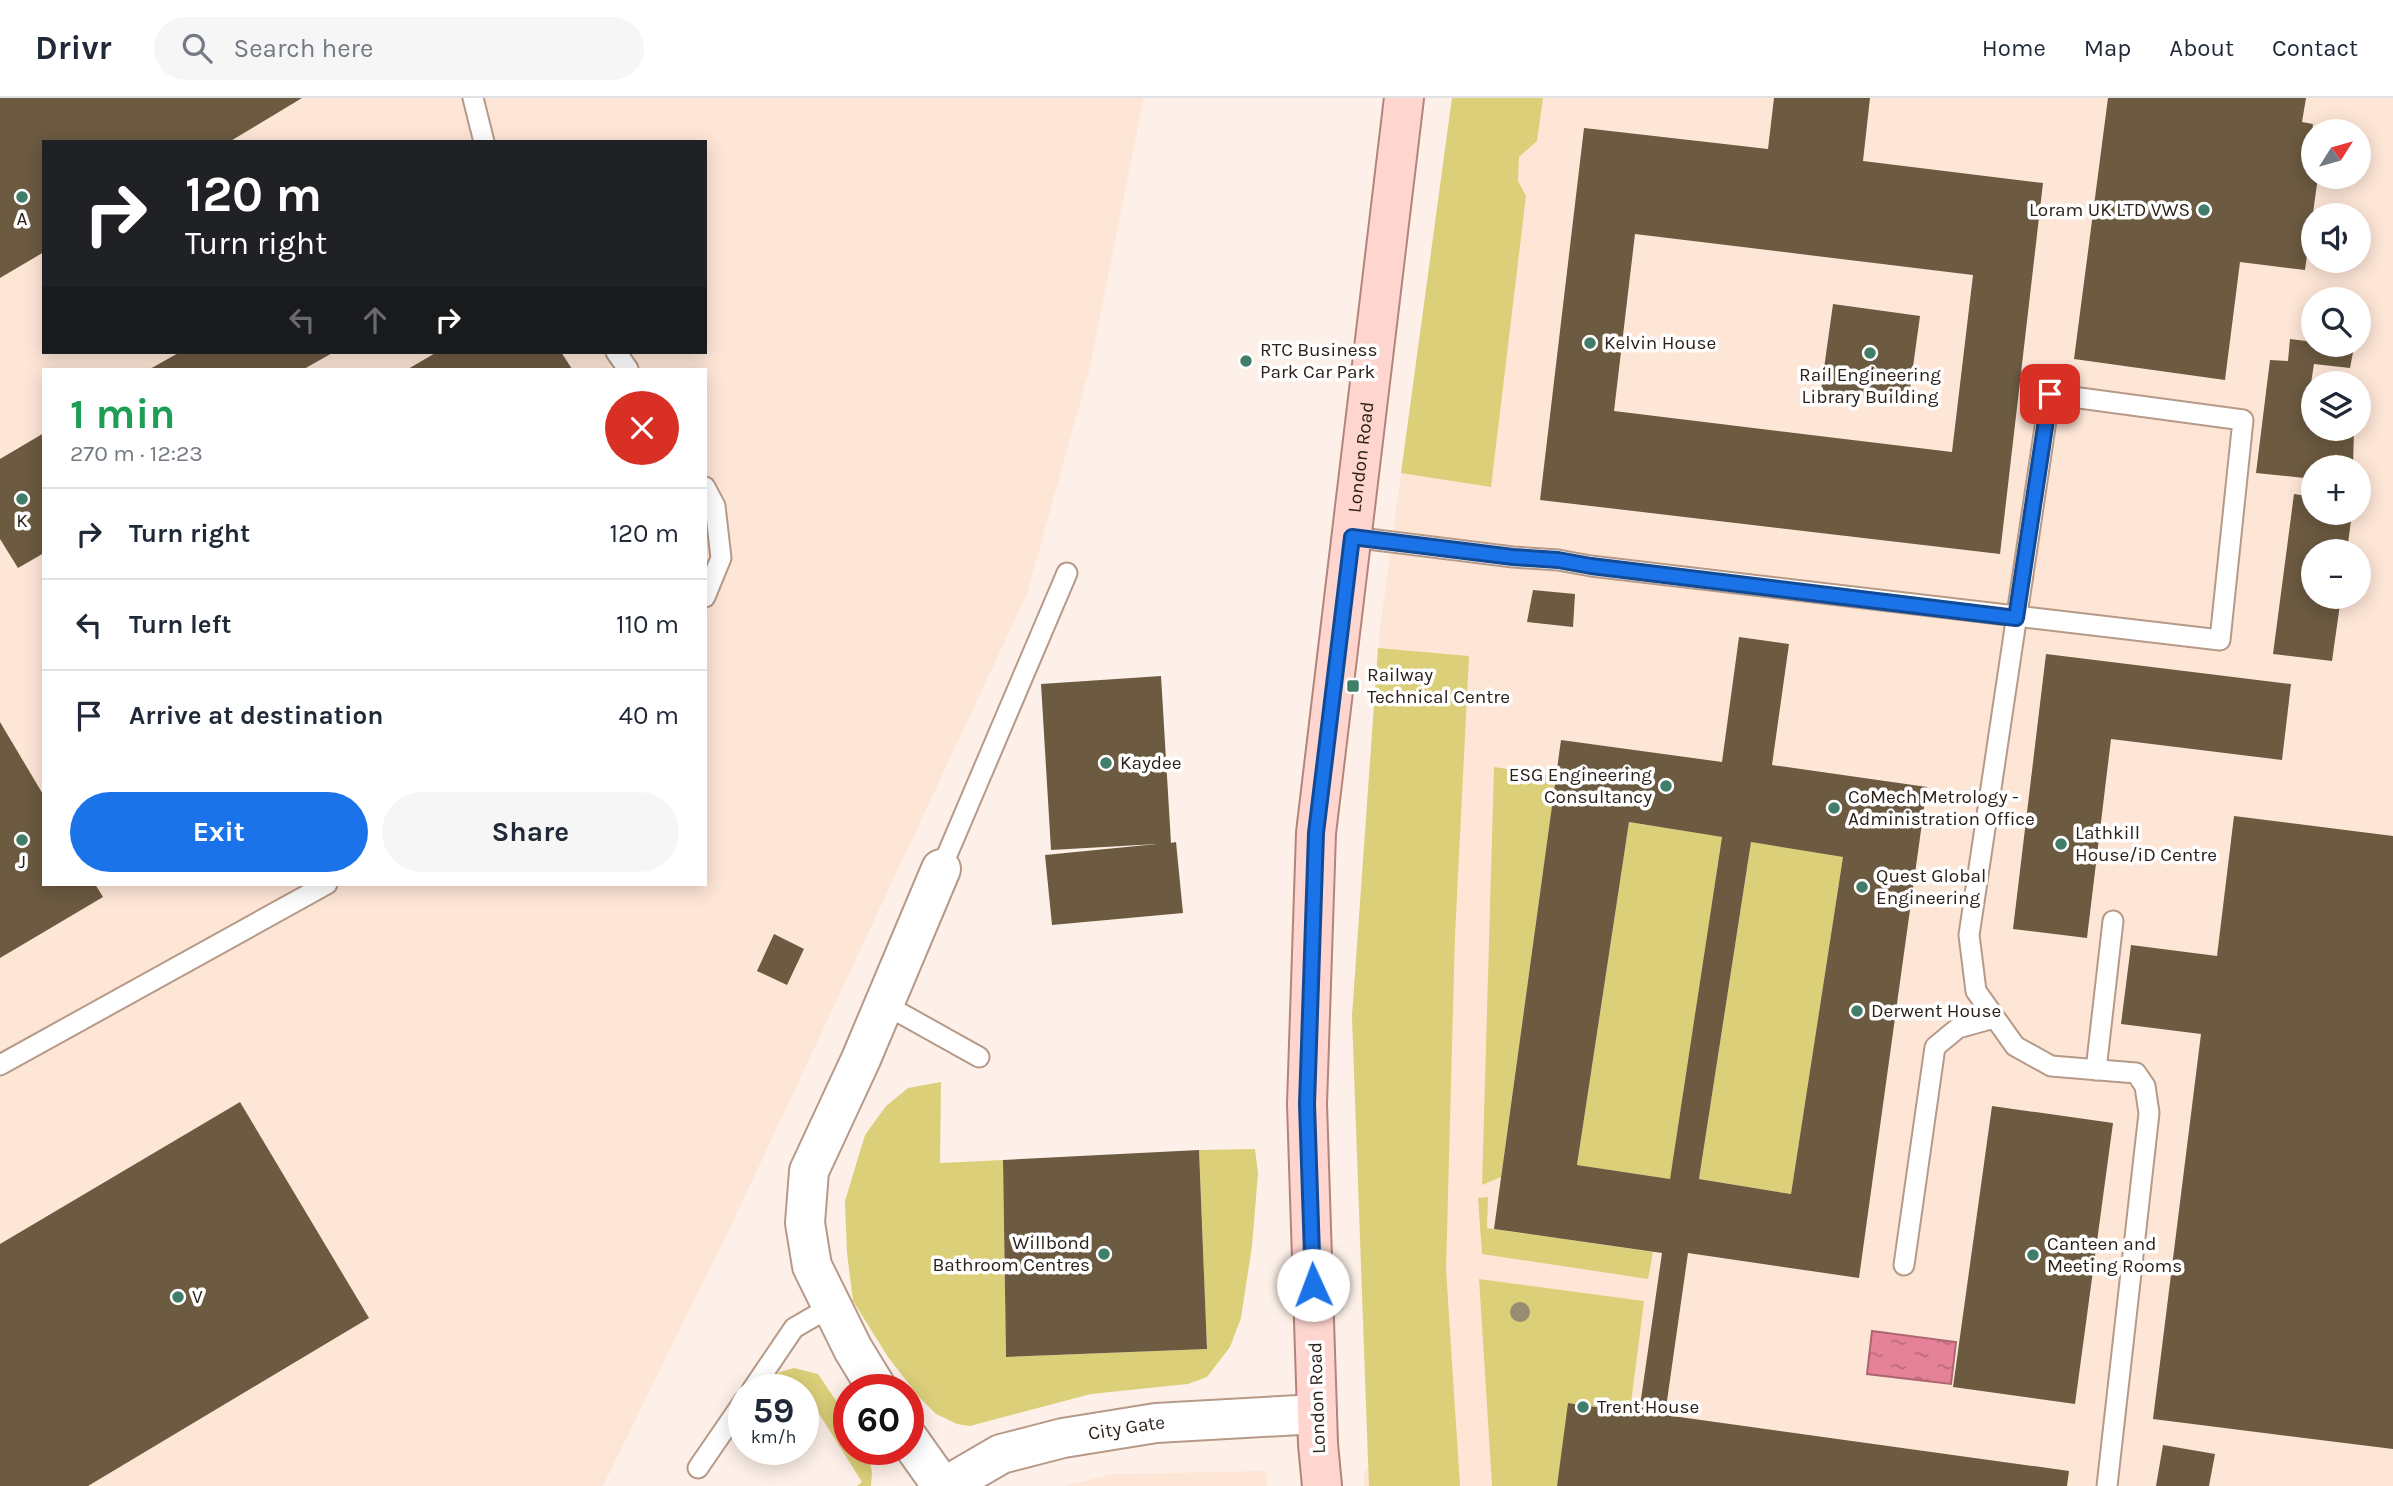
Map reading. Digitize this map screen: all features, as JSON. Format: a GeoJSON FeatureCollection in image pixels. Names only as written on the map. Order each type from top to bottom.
{"type":"FeatureCollection","features":[{"type":"Feature","properties":{"kind":"main road","name":"London Road"},"geometry":{"type":"LineString","coordinates":[[1322,1486],[1317,1414],[1307,1104],[1316,833],[1404,98]]}},
{"type":"Feature","properties":{"kind":"street"},"geometry":{"type":"LineString","coordinates":[[868,1374],[812,1266],[805,1223],[809,1171],[941,869]]}},
{"type":"Feature","properties":{"kind":"street","name":"City Gate"},"geometry":{"type":"LineString","coordinates":[[944,1486],[1001,1454],[1063,1438],[1156,1423],[1317,1414]]}},
{"type":"Feature","properties":{"kind":"street"},"geometry":{"type":"LineString","coordinates":[[924,1459],[944,1486]]}},
{"type":"Feature","properties":{"kind":"lane"},"geometry":{"type":"LineString","coordinates":[[473,98],[484,140]]}},
{"type":"Feature","properties":{"kind":"lane"},"geometry":{"type":"LineString","coordinates":[[1352,537],[1558,560],[2016,618],[2220,640],[2243,420],[2050,394],[2016,618],[1969,935],[1976,991],[2015,1046],[2051,1066],[2136,1073],[2145,1086],[2149,1113],[2107,1486]]}},
{"type":"Feature","properties":{"kind":"lane"},"geometry":{"type":"LineString","coordinates":[[707,490],[715,506],[721,558],[707,592]]}},
{"type":"Feature","properties":{"kind":"lane"},"geometry":{"type":"LineString","coordinates":[[941,869],[1067,573]]}},
{"type":"Feature","properties":{"kind":"lane"},"geometry":{"type":"LineString","coordinates":[[0,1065],[323,886]]}},
{"type":"Feature","properties":{"kind":"lane"},"geometry":{"type":"LineString","coordinates":[[2096,1070],[2113,921]]}},
{"type":"Feature","properties":{"kind":"lane"},"geometry":{"type":"LineString","coordinates":[[884,1004],[979,1058]]}},
{"type":"Feature","properties":{"kind":"lane"},"geometry":{"type":"LineString","coordinates":[[1904,1265],[1936,1047],[1958,1028],[1994,1018]]}},
{"type":"Feature","properties":{"kind":"lane"},"geometry":{"type":"LineString","coordinates":[[763,1374],[794,1328],[832,1306]]}},
{"type":"Feature","properties":{"kind":"lane"},"geometry":{"type":"LineString","coordinates":[[698,1468],[728,1424]]}},
{"type":"Feature","properties":{"kind":"shaded area"},"geometry":{"type":"Polygon","coordinates":[[[0,98],[1144,98],[1089,371],[1027,594],[738,1211],[603,1486],[0,1486],[0,98]]]}},
{"type":"Feature","properties":{"kind":"shaded area"},"geometry":{"type":"Polygon","coordinates":[[[1452,98],[2393,98],[2393,1486],[1364,1486],[1364,1471],[1368,1467],[1352,1016],[1380,629],[1452,98]]]}},
{"type":"Feature","properties":{"kind":"shaded area"},"geometry":{"type":"Polygon","coordinates":[[[1452,98],[1543,98],[1537,141],[1519,157],[1518,181],[1526,196],[1491,487],[1401,473],[1452,98]]]}},
{"type":"Feature","properties":{"kind":"shaded area"},"geometry":{"type":"Polygon","coordinates":[[[1378,648],[1469,656],[1455,935],[1446,1269],[1460,1486],[1369,1486],[1352,1016],[1378,648]]]}},
{"type":"Feature","properties":{"kind":"shaded area"},"geometry":{"type":"Polygon","coordinates":[[[1494,767],[1556,776],[1501,1177],[1482,1185],[1494,767]]]}},
{"type":"Feature","properties":{"kind":"shaded area"},"geometry":{"type":"Polygon","coordinates":[[[1629,822],[1722,837],[1670,1179],[1577,1165],[1629,822]]]}},
{"type":"Feature","properties":{"kind":"shaded area"},"geometry":{"type":"Polygon","coordinates":[[[1751,842],[1843,857],[1791,1194],[1699,1179],[1751,842]]]}},
{"type":"Feature","properties":{"kind":"shaded area"},"geometry":{"type":"Polygon","coordinates":[[[941,1082],[940,1163],[1003,1160],[1006,1357],[1207,1349],[1199,1150],[1255,1149],[1258,1173],[1252,1246],[1241,1318],[1230,1347],[1207,1377],[1188,1384],[1091,1394],[970,1426],[957,1424],[936,1414],[924,1402],[924,1374],[901,1374],[853,1301],[847,1253],[845,1201],[865,1135],[886,1106],[908,1088],[941,1082]]]}},
{"type":"Feature","properties":{"kind":"shaded area"},"geometry":{"type":"Polygon","coordinates":[[[1488,1197],[1487,1228],[1653,1252],[1648,1279],[1482,1254],[1478,1198],[1488,1197]]]}},
{"type":"Feature","properties":{"kind":"shaded area"},"geometry":{"type":"Polygon","coordinates":[[[1479,1279],[1644,1301],[1630,1411],[1569,1403],[1557,1486],[1492,1486],[1479,1279]]]}},
{"type":"Feature","properties":{"kind":"shaded area"},"geometry":{"type":"Polygon","coordinates":[[[794,1368],[818,1374],[777,1374],[794,1368]]]}},
{"type":"Feature","properties":{"kind":"shaded area"},"geometry":{"type":"Polygon","coordinates":[[[819,1375],[833,1396],[833,1436],[819,1414],[819,1375]]]}},
{"type":"Feature","properties":{"kind":"shaded area"},"geometry":{"type":"Polygon","coordinates":[[[851,1465],[870,1465],[871,1486],[857,1486],[862,1482],[851,1465]]]}},
{"type":"Feature","properties":{"kind":"shaded area"},"geometry":{"type":"Polygon","coordinates":[[[1266,1471],[1267,1486],[1065,1486],[1113,1474],[1266,1471]]]}},
{"type":"Feature","properties":{"kind":"water"},"geometry":{"type":"Polygon","coordinates":[[[1872,1331],[1956,1342],[1951,1384],[1867,1374],[1872,1331]]]}},
{"type":"Feature","properties":{"kind":"building","name":"A"},"geometry":{"type":"Polygon","coordinates":[[[0,98],[302,98],[232,140],[42,140],[42,253],[0,278],[0,98]]]}},
{"type":"Feature","properties":{"kind":"building","name":"Kelvin House"},"geometry":{"type":"Polygon","coordinates":[[[1774,98],[1870,98],[1863,161],[2043,183],[2000,554],[1540,500],[1584,128],[1768,149],[1774,98]],[[1635,234],[1614,411],[1952,452],[1973,275],[1635,234]]]}},
{"type":"Feature","properties":{"kind":"building","name":"Loram UK LTD VWS"},"geometry":{"type":"Polygon","coordinates":[[[2108,98],[2306,98],[2301,119],[2301,189],[2316,189],[2314,203],[2301,203],[2301,270],[2240,262],[2225,380],[2074,359],[2108,98]]]}},
{"type":"Feature","properties":{"kind":"building","name":"Rail Engineering Library Building"},"geometry":{"type":"Polygon","coordinates":[[[1833,304],[1920,316],[1908,403],[1821,390],[1833,304]]]}},
{"type":"Feature","properties":{"kind":"building"},"geometry":{"type":"Polygon","coordinates":[[[2290,339],[2301,340],[2301,357],[2352,357],[2350,368],[2314,364],[2313,371],[2301,371],[2301,441],[2354,441],[2353,455],[2301,455],[2301,478],[2256,473],[2270,360],[2288,361],[2290,339]]]}},
{"type":"Feature","properties":{"kind":"building"},"geometry":{"type":"Polygon","coordinates":[[[176,354],[330,354],[306,368],[152,368],[176,354]]]}},
{"type":"Feature","properties":{"kind":"building"},"geometry":{"type":"Polygon","coordinates":[[[434,354],[562,354],[571,368],[410,368],[434,354]]]}},
{"type":"Feature","properties":{"kind":"building","name":"K"},"geometry":{"type":"Polygon","coordinates":[[[42,434],[42,554],[18,568],[0,539],[0,459],[42,434]]]}},
{"type":"Feature","properties":{"kind":"building"},"geometry":{"type":"Polygon","coordinates":[[[2294,494],[2301,495],[2301,525],[2350,525],[2349,539],[2301,539],[2301,609],[2339,609],[2332,661],[2273,654],[2294,494]]]}},
{"type":"Feature","properties":{"kind":"building"},"geometry":{"type":"Polygon","coordinates":[[[1533,590],[1575,594],[1573,627],[1527,622],[1533,590]]]}},
{"type":"Feature","properties":{"kind":"building","name":"Derwent House"},"geometry":{"type":"Polygon","coordinates":[[[1739,637],[1789,644],[1772,765],[1927,787],[1859,1278],[1688,1253],[1665,1415],[2069,1471],[2067,1486],[1557,1486],[1568,1403],[1639,1413],[1662,1253],[1494,1229],[1561,740],[1722,762],[1739,637]],[[1629,822],[1577,1165],[1670,1179],[1722,837],[1629,822]],[[1751,842],[1699,1179],[1791,1194],[1843,857],[1751,842]]]}},
{"type":"Feature","properties":{"kind":"building","name":"Lathkill House/iD Centre"},"geometry":{"type":"Polygon","coordinates":[[[2046,654],[2291,684],[2282,760],[2111,739],[2087,938],[2013,929],[2046,654]]]}},
{"type":"Feature","properties":{"kind":"building","name":"Kaydee"},"geometry":{"type":"Polygon","coordinates":[[[1161,676],[1171,843],[1176,842],[1183,913],[1052,925],[1045,855],[1157,844],[1051,850],[1041,684],[1161,676]]]}},
{"type":"Feature","properties":{"kind":"building","name":"J"},"geometry":{"type":"Polygon","coordinates":[[[0,722],[42,793],[42,886],[96,886],[103,897],[0,958],[0,722]]]}},
{"type":"Feature","properties":{"kind":"building"},"geometry":{"type":"Polygon","coordinates":[[[2234,816],[2393,836],[2393,1449],[2153,1419],[2201,1034],[2121,1024],[2131,945],[2217,956],[2234,816]]]}},
{"type":"Feature","properties":{"kind":"building"},"geometry":{"type":"Polygon","coordinates":[[[774,934],[804,949],[787,985],[757,971],[774,934]]]}},
{"type":"Feature","properties":{"kind":"building","name":"V"},"geometry":{"type":"Polygon","coordinates":[[[240,1102],[369,1318],[88,1486],[0,1486],[0,1244],[240,1102]]]}},
{"type":"Feature","properties":{"kind":"building","name":"Canteen and Meeting Rooms"},"geometry":{"type":"Polygon","coordinates":[[[1992,1106],[2113,1123],[2075,1404],[1953,1387],[1992,1106]]]}},
{"type":"Feature","properties":{"kind":"building","name":"Willbond Bathroom Centres"},"geometry":{"type":"Polygon","coordinates":[[[1199,1150],[1207,1349],[1006,1357],[1003,1160],[1199,1150]]]}},
{"type":"Feature","properties":{"kind":"building"},"geometry":{"type":"Polygon","coordinates":[[[2163,1445],[2215,1454],[2209,1486],[2156,1486],[2163,1445]]]}},
{"type":"Feature","properties":{"kind":"place","name":"A"},"geometry":{"type":"Point","coordinates":[22,197]}},
{"type":"Feature","properties":{"kind":"place","name":"Loram UK LTD VWS"},"geometry":{"type":"Point","coordinates":[2204,210]}},
{"type":"Feature","properties":{"kind":"place","name":"Kelvin House"},"geometry":{"type":"Point","coordinates":[1590,343]}},
{"type":"Feature","properties":{"kind":"place","name":"Rail Engineering Library Building"},"geometry":{"type":"Point","coordinates":[1870,353]}},
{"type":"Feature","properties":{"kind":"place","name":"RTC Business Park Car Park"},"geometry":{"type":"Point","coordinates":[1246,361]}},
{"type":"Feature","properties":{"kind":"place","name":"K"},"geometry":{"type":"Point","coordinates":[22,499]}},
{"type":"Feature","properties":{"kind":"place","name":"Railway Technical Centre"},"geometry":{"type":"Point","coordinates":[1353,686]}},
{"type":"Feature","properties":{"kind":"place","name":"Kaydee"},"geometry":{"type":"Point","coordinates":[1106,763]}},
{"type":"Feature","properties":{"kind":"place","name":"ESG Engineering Consultancy"},"geometry":{"type":"Point","coordinates":[1666,786]}},
{"type":"Feature","properties":{"kind":"place","name":"CoMech Metrology - Administration Office"},"geometry":{"type":"Point","coordinates":[1834,808]}},
{"type":"Feature","properties":{"kind":"place","name":"J"},"geometry":{"type":"Point","coordinates":[22,840]}},
{"type":"Feature","properties":{"kind":"place","name":"Lathkill House/iD Centre"},"geometry":{"type":"Point","coordinates":[2061,844]}},
{"type":"Feature","properties":{"kind":"place","name":"Quest Global Engineering"},"geometry":{"type":"Point","coordinates":[1862,887]}},
{"type":"Feature","properties":{"kind":"place","name":"Derwent House"},"geometry":{"type":"Point","coordinates":[1857,1011]}},
{"type":"Feature","properties":{"kind":"place","name":"Willbond Bathroom Centres"},"geometry":{"type":"Point","coordinates":[1104,1254]}},
{"type":"Feature","properties":{"kind":"place","name":"Canteen and Meeting Rooms"},"geometry":{"type":"Point","coordinates":[2033,1255]}},
{"type":"Feature","properties":{"kind":"place","name":"V"},"geometry":{"type":"Point","coordinates":[178,1297]}},
{"type":"Feature","properties":{"kind":"place","name":"Trent House"},"geometry":{"type":"Point","coordinates":[1583,1407]}},
{"type":"Feature","properties":{"kind":"route"},"geometry":{"type":"LineString","coordinates":[[1313,1285],[1307,1104],[1316,833],[1352,537],[1558,560],[2016,618],[2050,394]]}}]}
